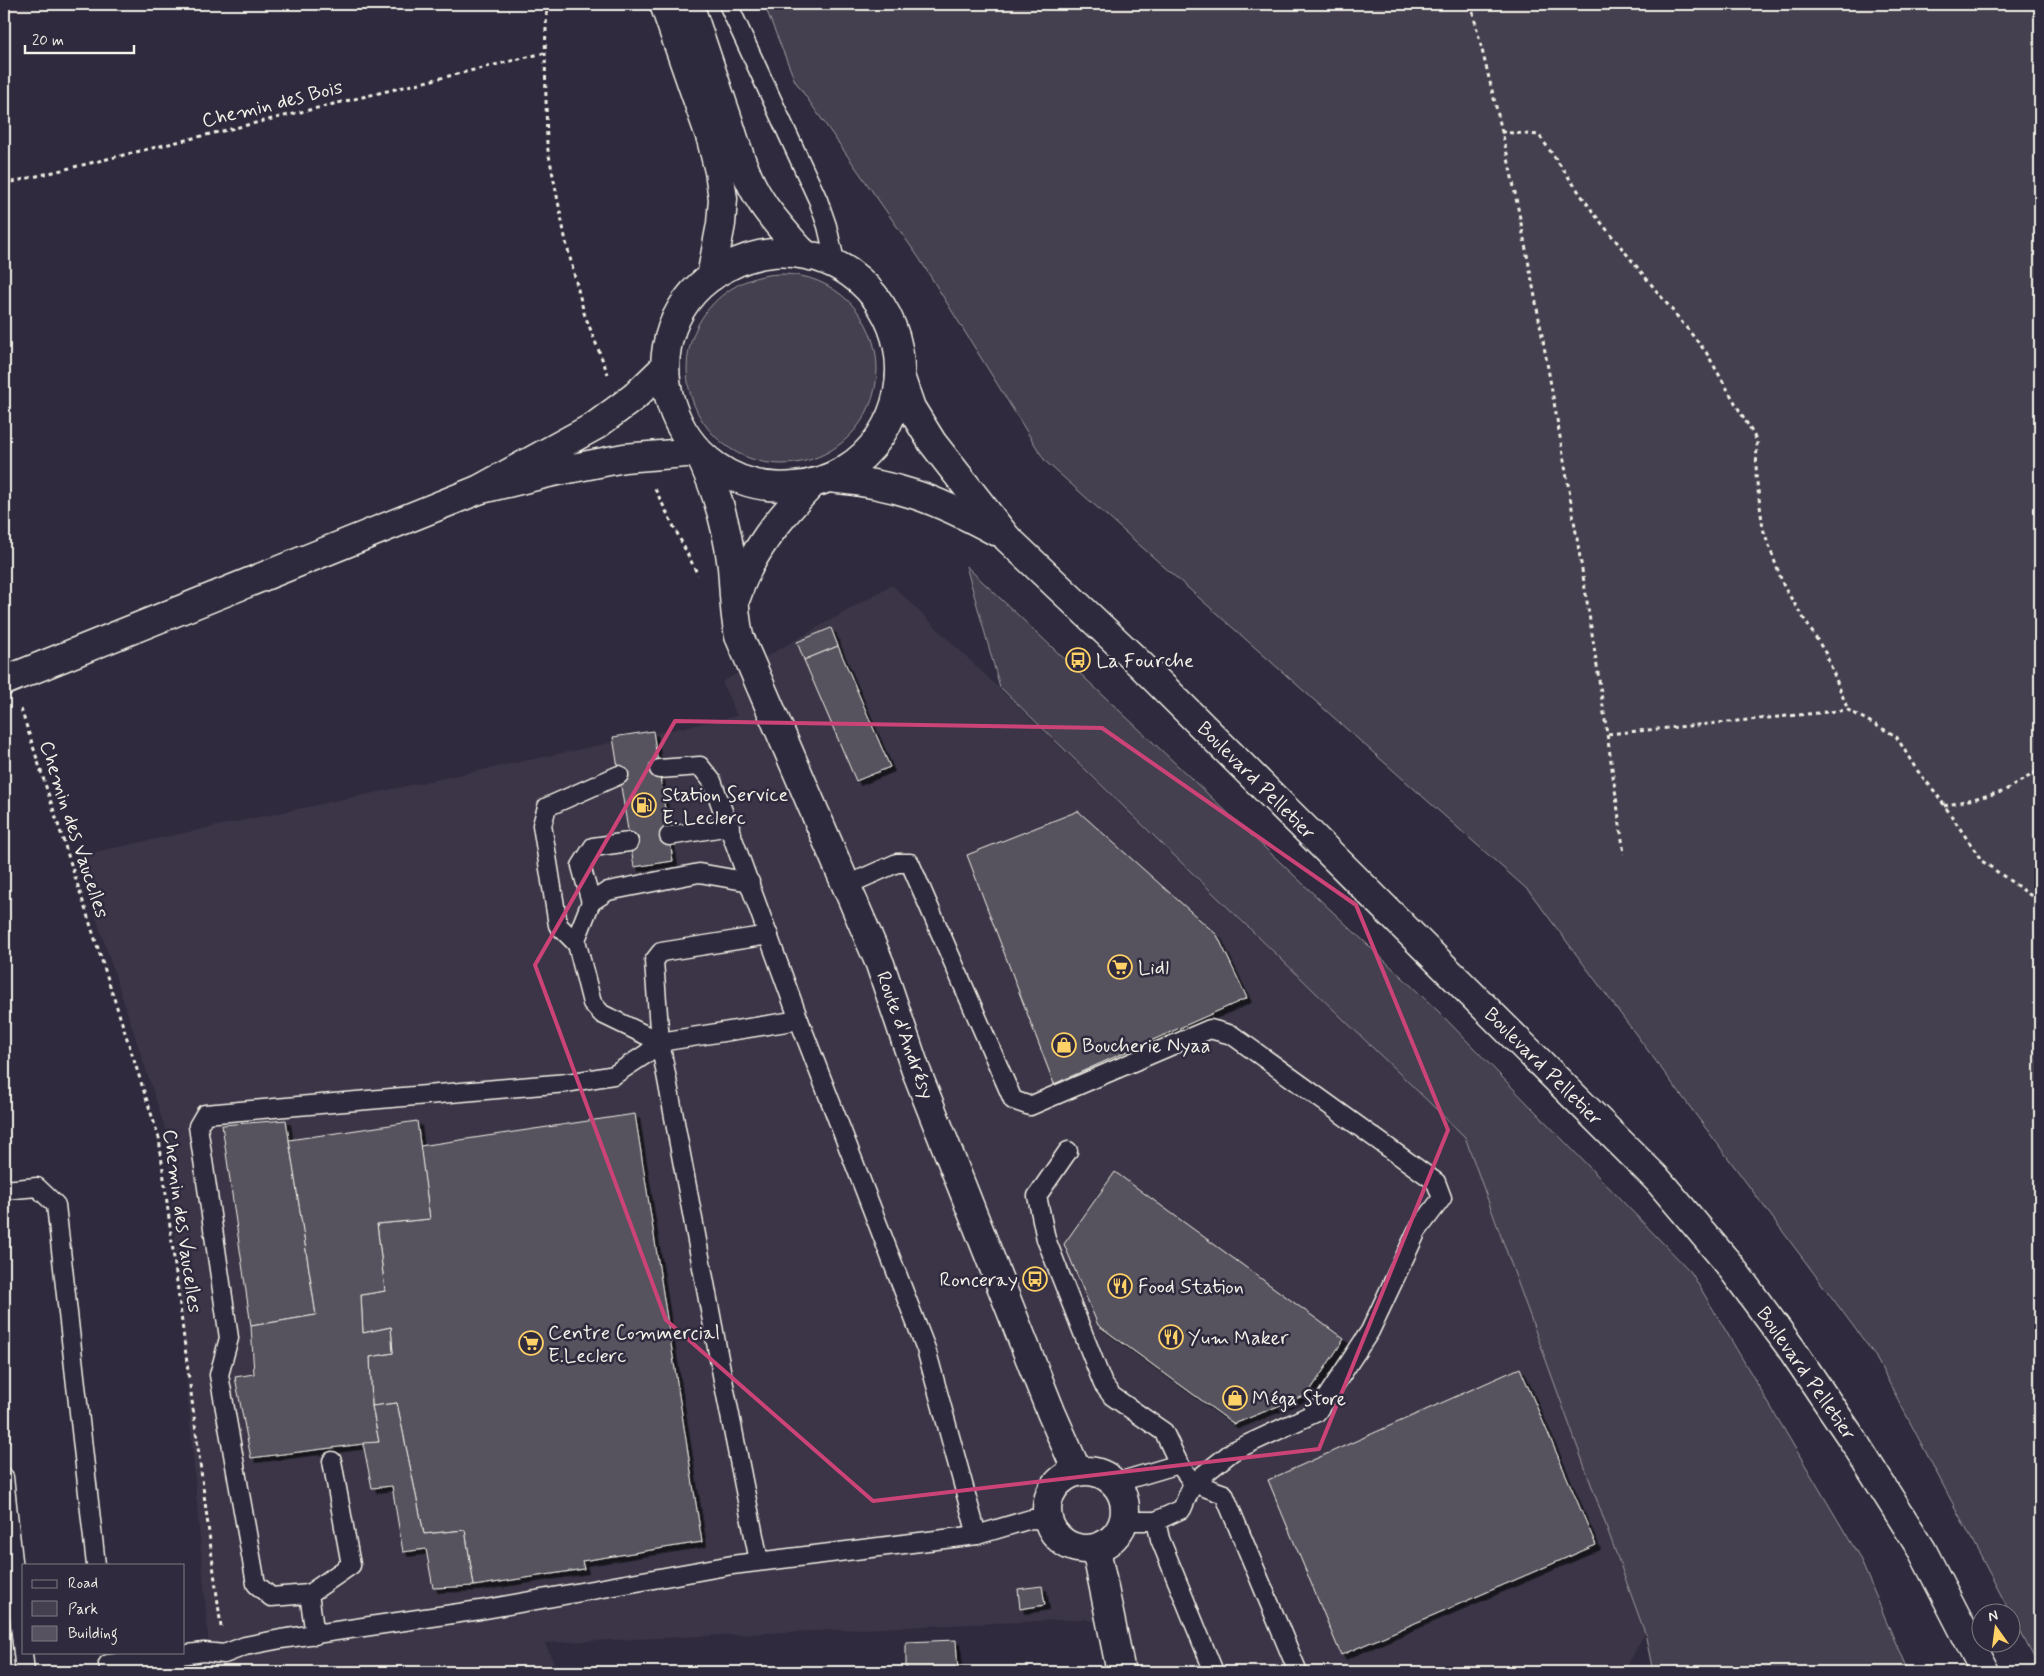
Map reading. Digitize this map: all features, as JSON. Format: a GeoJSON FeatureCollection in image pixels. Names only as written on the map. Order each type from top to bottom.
{"type":"FeatureCollection","features":[{"type":"Feature","properties":{"kind":"main road"},"geometry":{"type":"LineString","coordinates":[[664,4],[711,139],[719,171],[723,199],[722,224],[710,277]]}},
{"type":"Feature","properties":{"kind":"main road"},"geometry":{"type":"LineString","coordinates":[[689,4],[748,178],[762,204],[806,255]]}},
{"type":"Feature","properties":{"kind":"main road"},"geometry":{"type":"LineString","coordinates":[[776,252],[806,255],[836,265],[849,272],[866,286],[885,310],[898,345],[900,376],[898,394],[893,412],[880,437],[854,464],[821,481],[780,487],[755,484],[724,472],[698,452],[681,429],[673,412],[666,385],[667,348],[676,321],[690,296],[710,277],[736,262],[756,255],[776,252]]}},
{"type":"Feature","properties":{"kind":"main road"},"geometry":{"type":"LineString","coordinates":[[11,691],[478,490],[595,426],[634,397],[665,367]]}},
{"type":"Feature","properties":{"kind":"main road","name":"Boulevard Pelletier"},"geometry":{"type":"LineString","coordinates":[[900,376],[912,408],[932,442],[1007,538],[1141,665],[1657,1179],[1728,1262],[1791,1348],[1848,1432],[1922,1550],[1984,1672]]}},
{"type":"Feature","properties":{"kind":"main road"},"geometry":{"type":"LineString","coordinates":[[478,490],[553,472],[624,458],[698,452]]}},
{"type":"Feature","properties":{"kind":"main road","name":"Route d'Andrésy"},"geometry":{"type":"LineString","coordinates":[[698,452],[715,486],[725,523],[732,566],[739,636],[880,964],[915,1068],[1076,1471]]}},
{"type":"Feature","properties":{"kind":"main road","name":"Boulevard Pelletier"},"geometry":{"type":"LineString","coordinates":[[821,481],[877,483],[928,497],[1007,538]]}},
{"type":"Feature","properties":{"kind":"main road","name":"Route d'Andrésy"},"geometry":{"type":"LineString","coordinates":[[735,601],[742,577],[764,541],[794,502],[821,481]]}},
{"type":"Feature","properties":{"kind":"main road"},"geometry":{"type":"LineString","coordinates":[[1076,1471],[1098,1472],[1115,1483],[1125,1501],[1125,1521],[1114,1539],[1096,1549],[1075,1549],[1058,1538],[1047,1520],[1048,1500],[1059,1482],[1076,1471]]}},
{"type":"Feature","properties":{"kind":"main road"},"geometry":{"type":"LineString","coordinates":[[1096,1549],[1121,1672]]}},
{"type":"Feature","properties":{"kind":"lane"},"geometry":{"type":"LineString","coordinates":[[728,4],[818,200],[827,226],[836,265]]}},
{"type":"Feature","properties":{"kind":"lane"},"geometry":{"type":"LineString","coordinates":[[659,769],[700,766],[712,781],[730,826],[799,1020],[926,1349],[977,1535]]}},
{"type":"Feature","properties":{"kind":"lane"},"geometry":{"type":"LineString","coordinates":[[619,775],[547,807],[542,825],[558,925],[577,944],[592,1003],[602,1014],[660,1042]]}},
{"type":"Feature","properties":{"kind":"lane"},"geometry":{"type":"LineString","coordinates":[[669,836],[730,826]]}},
{"type":"Feature","properties":{"kind":"lane"},"geometry":{"type":"LineString","coordinates":[[591,902],[581,866],[594,847],[629,842]]}},
{"type":"Feature","properties":{"kind":"lane"},"geometry":{"type":"LineString","coordinates":[[847,885],[898,863],[910,863],[1013,1100],[1030,1106],[1210,1028],[1232,1035],[1436,1182],[1442,1198],[1417,1231],[1370,1331],[1317,1412],[1233,1451],[1193,1483],[1182,1509],[1156,1521],[1125,1521]]}},
{"type":"Feature","properties":{"kind":"lane"},"geometry":{"type":"LineString","coordinates":[[575,942],[591,902],[608,891],[699,873],[750,882]]}},
{"type":"Feature","properties":{"kind":"lane"},"geometry":{"type":"LineString","coordinates":[[759,1561],[660,1042],[654,960],[661,952],[769,935]]}},
{"type":"Feature","properties":{"kind":"lane"},"geometry":{"type":"LineString","coordinates":[[332,1461],[351,1566],[309,1594],[271,1597],[256,1584],[219,1376],[230,1338],[198,1126],[206,1114],[567,1083],[614,1075],[646,1054],[660,1042],[799,1020]]}},
{"type":"Feature","properties":{"kind":"lane"},"geometry":{"type":"LineString","coordinates":[[1068,1151],[1037,1196],[1046,1239],[1103,1384],[1112,1396],[1164,1432],[1178,1464],[1193,1483],[1224,1494],[1298,1672]]}},
{"type":"Feature","properties":{"kind":"lane"},"geometry":{"type":"LineString","coordinates":[[4,1190],[37,1187],[56,1205],[96,1564]]}},
{"type":"Feature","properties":{"kind":"lane"},"geometry":{"type":"LineString","coordinates":[[1115,1483],[1178,1464]]}},
{"type":"Feature","properties":{"kind":"lane"},"geometry":{"type":"LineString","coordinates":[[4,1476],[22,1644]]}},
{"type":"Feature","properties":{"kind":"lane"},"geometry":{"type":"LineString","coordinates":[[108,1663],[204,1652],[224,1654],[245,1646],[480,1610],[759,1561],[977,1535],[1031,1519],[1047,1520]]}},
{"type":"Feature","properties":{"kind":"lane"},"geometry":{"type":"LineString","coordinates":[[1156,1521],[1160,1539],[1214,1672]]}},
{"type":"Feature","properties":{"kind":"lane"},"geometry":{"type":"LineString","coordinates":[[309,1594],[315,1635]]}},
{"type":"Feature","properties":{"kind":"lane"},"geometry":{"type":"LineString","coordinates":[[23,1654],[25,1672]]}},
{"type":"Feature","properties":{"kind":"path"},"geometry":{"type":"LineString","coordinates":[[547,4],[547,145],[562,222],[584,313],[609,376]]}},
{"type":"Feature","properties":{"kind":"path"},"geometry":{"type":"LineString","coordinates":[[1471,4],[1516,196],[1551,382],[1608,734],[1624,854]]}},
{"type":"Feature","properties":{"kind":"path","name":"Chemin des Bois"},"geometry":{"type":"LineString","coordinates":[[4,184],[546,53]]}},
{"type":"Feature","properties":{"kind":"path"},"geometry":{"type":"LineString","coordinates":[[1501,132],[1539,135],[1595,215],[1706,352],[1757,441],[1756,475],[1763,529],[1784,588],[1826,654],[1848,710]]}},
{"type":"Feature","properties":{"kind":"path"},"geometry":{"type":"LineString","coordinates":[[653,485],[694,570],[700,577]]}},
{"type":"Feature","properties":{"kind":"path","name":"Chemin des Vaucelles"},"geometry":{"type":"LineString","coordinates":[[11,691],[159,1138],[224,1654]]}},
{"type":"Feature","properties":{"kind":"path"},"geometry":{"type":"LineString","coordinates":[[1608,734],[1848,710],[1896,736],[1916,769],[1936,793],[1982,862],[2040,902]]}},
{"type":"Feature","properties":{"kind":"path"},"geometry":{"type":"LineString","coordinates":[[1944,806],[2002,792],[2040,770]]}},
{"type":"Feature","properties":{"kind":"highlighted area"},"geometry":{"type":"Polygon","coordinates":[[[675,721],[1102,728],[1356,905],[1448,1130],[1319,1449],[873,1501],[666,1320],[535,965],[675,721]]]}},
{"type":"Feature","properties":{"kind":"shaded area"},"geometry":{"type":"Polygon","coordinates":[[[4,4],[54,4],[4,14],[4,4]]]}},
{"type":"Feature","properties":{"kind":"shaded area"},"geometry":{"type":"Polygon","coordinates":[[[892,585],[1465,1137],[1645,1633],[1624,1672],[1131,1672],[1120,1627],[1084,1619],[545,1643],[558,1672],[211,1672],[166,1131],[76,856],[737,716],[722,682],[892,585]]]}},
{"type":"Feature","properties":{"kind":"green space"},"geometry":{"type":"Polygon","coordinates":[[[764,4],[2040,4],[2040,1669],[2022,1635],[2022,1604],[2006,1604],[1874,1354],[1529,891],[1045,461],[919,258],[795,81],[764,4]]]}},
{"type":"Feature","properties":{"kind":"green space"},"geometry":{"type":"Polygon","coordinates":[[[782,274],[809,278],[835,290],[849,302],[861,316],[873,342],[877,369],[873,396],[861,422],[849,436],[835,448],[809,460],[782,464],[755,460],[729,448],[715,436],[703,422],[691,396],[687,369],[691,342],[703,316],[715,302],[729,290],[755,278],[782,274]]]}},
{"type":"Feature","properties":{"kind":"green space"},"geometry":{"type":"Polygon","coordinates":[[[966,566],[1439,1012],[1691,1272],[1859,1556],[1908,1672],[1653,1672],[1645,1633],[1465,1137],[1000,687],[966,566]]]}},
{"type":"Feature","properties":{"kind":"building"},"geometry":{"type":"Polygon","coordinates":[[[831,628],[838,646],[804,660],[797,642],[831,628]]]}},
{"type":"Feature","properties":{"kind":"building"},"geometry":{"type":"Polygon","coordinates":[[[838,646],[890,767],[856,781],[804,660],[838,646]]]}},
{"type":"Feature","properties":{"kind":"building","name":"Station Service E. Leclerc"},"geometry":{"type":"Polygon","coordinates":[[[653,731],[673,861],[634,867],[613,737],[653,731]]]}},
{"type":"Feature","properties":{"kind":"building","name":"Lidl"},"geometry":{"type":"Polygon","coordinates":[[[1078,811],[1217,935],[1247,998],[1054,1084],[967,855],[1078,811]]]}},
{"type":"Feature","properties":{"kind":"building","name":"Centre Commercial E.Leclerc"},"geometry":{"type":"Polygon","coordinates":[[[635,1114],[702,1542],[582,1561],[584,1569],[474,1586],[465,1530],[424,1534],[397,1403],[372,1406],[370,1357],[393,1353],[391,1327],[363,1333],[361,1295],[385,1291],[377,1224],[430,1219],[420,1146],[635,1114]]]}},
{"type":"Feature","properties":{"kind":"building"},"geometry":{"type":"Polygon","coordinates":[[[286,1120],[316,1315],[251,1326],[222,1125],[286,1120]]]}},
{"type":"Feature","properties":{"kind":"building"},"geometry":{"type":"Polygon","coordinates":[[[417,1121],[430,1219],[377,1224],[385,1291],[361,1295],[363,1333],[391,1327],[393,1353],[370,1357],[372,1406],[379,1442],[251,1458],[235,1377],[254,1374],[251,1326],[316,1315],[289,1140],[417,1121]]]}},
{"type":"Feature","properties":{"kind":"building"},"geometry":{"type":"Polygon","coordinates":[[[1115,1172],[1344,1339],[1308,1394],[1234,1424],[1098,1325],[1064,1244],[1115,1172]]]}},
{"type":"Feature","properties":{"kind":"building"},"geometry":{"type":"Polygon","coordinates":[[[1520,1368],[1596,1545],[1341,1655],[1268,1480],[1520,1368]]]}},
{"type":"Feature","properties":{"kind":"building"},"geometry":{"type":"Polygon","coordinates":[[[397,1403],[424,1534],[465,1530],[474,1586],[433,1588],[426,1549],[403,1552],[392,1486],[372,1488],[363,1443],[379,1442],[372,1406],[397,1403]]]}},
{"type":"Feature","properties":{"kind":"building"},"geometry":{"type":"Polygon","coordinates":[[[1042,1586],[1045,1605],[1020,1609],[1018,1589],[1042,1586]]]}},
{"type":"Feature","properties":{"kind":"building"},"geometry":{"type":"Polygon","coordinates":[[[956,1640],[958,1672],[906,1672],[906,1642],[956,1640]]]}},
{"type":"Feature","properties":{"kind":"place","name":"La Fourche"},"geometry":{"type":"Point","coordinates":[1078,660]}},
{"type":"Feature","properties":{"kind":"place","name":"Station Service E. Leclerc"},"geometry":{"type":"Point","coordinates":[644,805]}},
{"type":"Feature","properties":{"kind":"place","name":"Lidl"},"geometry":{"type":"Point","coordinates":[1120,967]}},
{"type":"Feature","properties":{"kind":"place","name":"Boucherie Nyaa"},"geometry":{"type":"Point","coordinates":[1064,1045]}},
{"type":"Feature","properties":{"kind":"place","name":"Ronceray"},"geometry":{"type":"Point","coordinates":[1035,1279]}},
{"type":"Feature","properties":{"kind":"place","name":"Food Station"},"geometry":{"type":"Point","coordinates":[1120,1286]}},
{"type":"Feature","properties":{"kind":"place","name":"Yum Maker"},"geometry":{"type":"Point","coordinates":[1171,1337]}},
{"type":"Feature","properties":{"kind":"place","name":"Centre Commercial E.Leclerc"},"geometry":{"type":"Point","coordinates":[531,1343]}},
{"type":"Feature","properties":{"kind":"place","name":"Méga Store"},"geometry":{"type":"Point","coordinates":[1235,1398]}}]}
